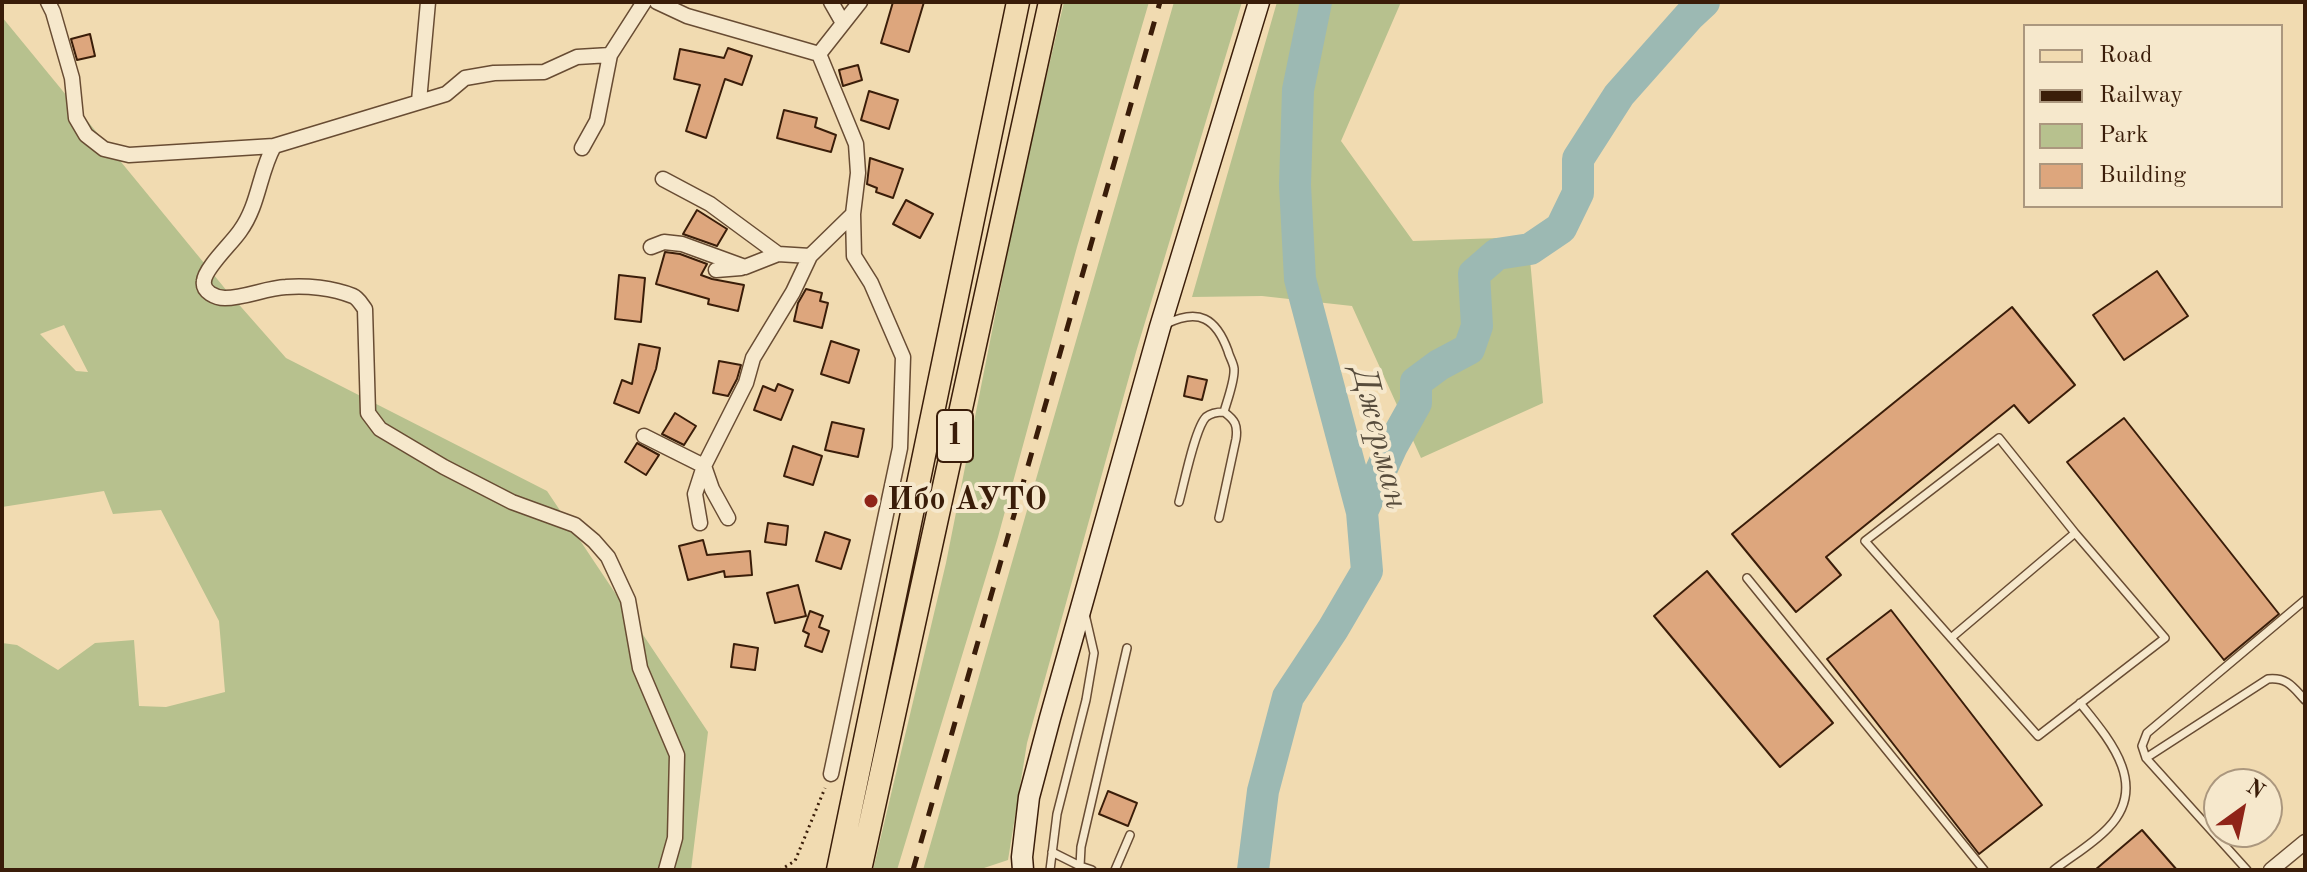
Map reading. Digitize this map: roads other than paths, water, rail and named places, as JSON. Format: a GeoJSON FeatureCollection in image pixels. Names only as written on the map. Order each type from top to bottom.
{"type":"FeatureCollection","features":[{"type":"Feature","properties":{"kind":"main road","name":"1"},"geometry":{"type":"LineString","coordinates":[[838,870],[1018,2]]}},
{"type":"Feature","properties":{"kind":"main road","name":"1"},"geometry":{"type":"LineString","coordinates":[[860,870],[1050,2]]}},
{"type":"Feature","properties":{"kind":"main road"},"geometry":{"type":"LineString","coordinates":[[1023,870],[1029,797],[1160,327],[1259,2]]}},
{"type":"Feature","properties":{"kind":"street"},"geometry":{"type":"LineString","coordinates":[[48,2],[72,78],[76,118],[86,135],[104,149],[129,155],[274,146],[446,94],[465,78],[494,73],[544,72],[577,57],[610,55]]}},
{"type":"Feature","properties":{"kind":"street"},"geometry":{"type":"LineString","coordinates":[[419,101],[428,2]]}},
{"type":"Feature","properties":{"kind":"street"},"geometry":{"type":"LineString","coordinates":[[582,148],[597,121],[610,55],[644,2]]}},
{"type":"Feature","properties":{"kind":"street"},"geometry":{"type":"LineString","coordinates":[[657,2],[687,16],[819,54]]}},
{"type":"Feature","properties":{"kind":"street"},"geometry":{"type":"LineString","coordinates":[[831,2],[843,23]]}},
{"type":"Feature","properties":{"kind":"street"},"geometry":{"type":"LineString","coordinates":[[819,54],[860,2]]}},
{"type":"Feature","properties":{"kind":"street"},"geometry":{"type":"LineString","coordinates":[[819,54],[856,144],[858,173],[853,214],[854,256],[871,283],[903,357],[900,448],[831,774]]}},
{"type":"Feature","properties":{"kind":"street"},"geometry":{"type":"LineString","coordinates":[[274,146],[265,161],[257,198],[242,228],[207,271],[203,281],[205,289],[214,296],[226,298],[286,286],[322,288],[356,297],[365,309],[368,413],[380,429],[512,502],[575,525],[608,557],[628,600],[640,668],[677,755],[675,838],[666,870]]}},
{"type":"Feature","properties":{"kind":"street"},"geometry":{"type":"LineString","coordinates":[[663,179],[710,204],[778,254]]}},
{"type":"Feature","properties":{"kind":"street"},"geometry":{"type":"LineString","coordinates":[[700,523],[695,494],[704,466],[746,383],[753,358],[793,292],[810,256],[853,214]]}},
{"type":"Feature","properties":{"kind":"street"},"geometry":{"type":"LineString","coordinates":[[651,247],[664,242],[682,244],[745,267]]}},
{"type":"Feature","properties":{"kind":"street"},"geometry":{"type":"LineString","coordinates":[[716,270],[745,267],[778,254],[810,256]]}},
{"type":"Feature","properties":{"kind":"street"},"geometry":{"type":"LineString","coordinates":[[644,436],[704,466],[728,518]]}},
{"type":"Feature","properties":{"kind":"street"},"geometry":{"type":"LineString","coordinates":[[2271,870],[2305,842]]}},
{"type":"Feature","properties":{"kind":"lane"},"geometry":{"type":"LineString","coordinates":[[1160,327],[1179,318],[1191,317],[1206,319],[1221,333],[1234,369],[1224,412]]}},
{"type":"Feature","properties":{"kind":"lane"},"geometry":{"type":"LineString","coordinates":[[1179,502],[1199,429],[1206,417],[1215,412],[1224,412],[1233,419],[1237,428],[1219,518]]}},
{"type":"Feature","properties":{"kind":"lane"},"geometry":{"type":"LineString","coordinates":[[1999,438],[2075,533],[2165,638],[2038,736],[1865,541],[1999,438]]}},
{"type":"Feature","properties":{"kind":"lane"},"geometry":{"type":"LineString","coordinates":[[1951,638],[2075,533]]}},
{"type":"Feature","properties":{"kind":"lane"},"geometry":{"type":"LineString","coordinates":[[1747,578],[1984,870]]}},
{"type":"Feature","properties":{"kind":"lane"},"geometry":{"type":"LineString","coordinates":[[2247,870],[2146,758],[2142,746],[2147,733],[2305,600]]}},
{"type":"Feature","properties":{"kind":"lane"},"geometry":{"type":"LineString","coordinates":[[1050,870],[1057,814],[1086,700],[1094,653],[1083,602]]}},
{"type":"Feature","properties":{"kind":"lane"},"geometry":{"type":"LineString","coordinates":[[1081,868],[1081,847],[1127,648]]}},
{"type":"Feature","properties":{"kind":"lane"},"geometry":{"type":"LineString","coordinates":[[2146,758],[2268,679],[2280,678],[2305,700]]}},
{"type":"Feature","properties":{"kind":"lane"},"geometry":{"type":"LineString","coordinates":[[2054,870],[2107,830],[2119,815],[2127,790],[2125,774],[2108,738],[2080,703]]}},
{"type":"Feature","properties":{"kind":"lane"},"geometry":{"type":"LineString","coordinates":[[1115,870],[1130,835]]}},
{"type":"Feature","properties":{"kind":"lane"},"geometry":{"type":"LineString","coordinates":[[1052,852],[1081,868],[1092,870]]}},
{"type":"Feature","properties":{"kind":"waterway","name":"Джерман"},"geometry":{"type":"LineString","coordinates":[[1253,870],[1263,791],[1288,697],[1367,571],[1362,512],[1300,279],[1295,185],[1298,90],[1316,2]]}},
{"type":"Feature","properties":{"kind":"waterway"},"geometry":{"type":"LineString","coordinates":[[1362,512],[1392,446],[1416,403],[1416,382],[1469,349],[1477,326],[1474,274],[1497,254],[1530,249],[1561,228],[1578,193],[1578,159],[1619,95],[1704,2]]}},
{"type":"Feature","properties":{"kind":"railway"},"geometry":{"type":"LineString","coordinates":[[913,870],[1160,2]]}},
{"type":"Feature","properties":{"kind":"place","name":"Ибо АУТО"},"geometry":{"type":"Point","coordinates":[871,501]}}]}
